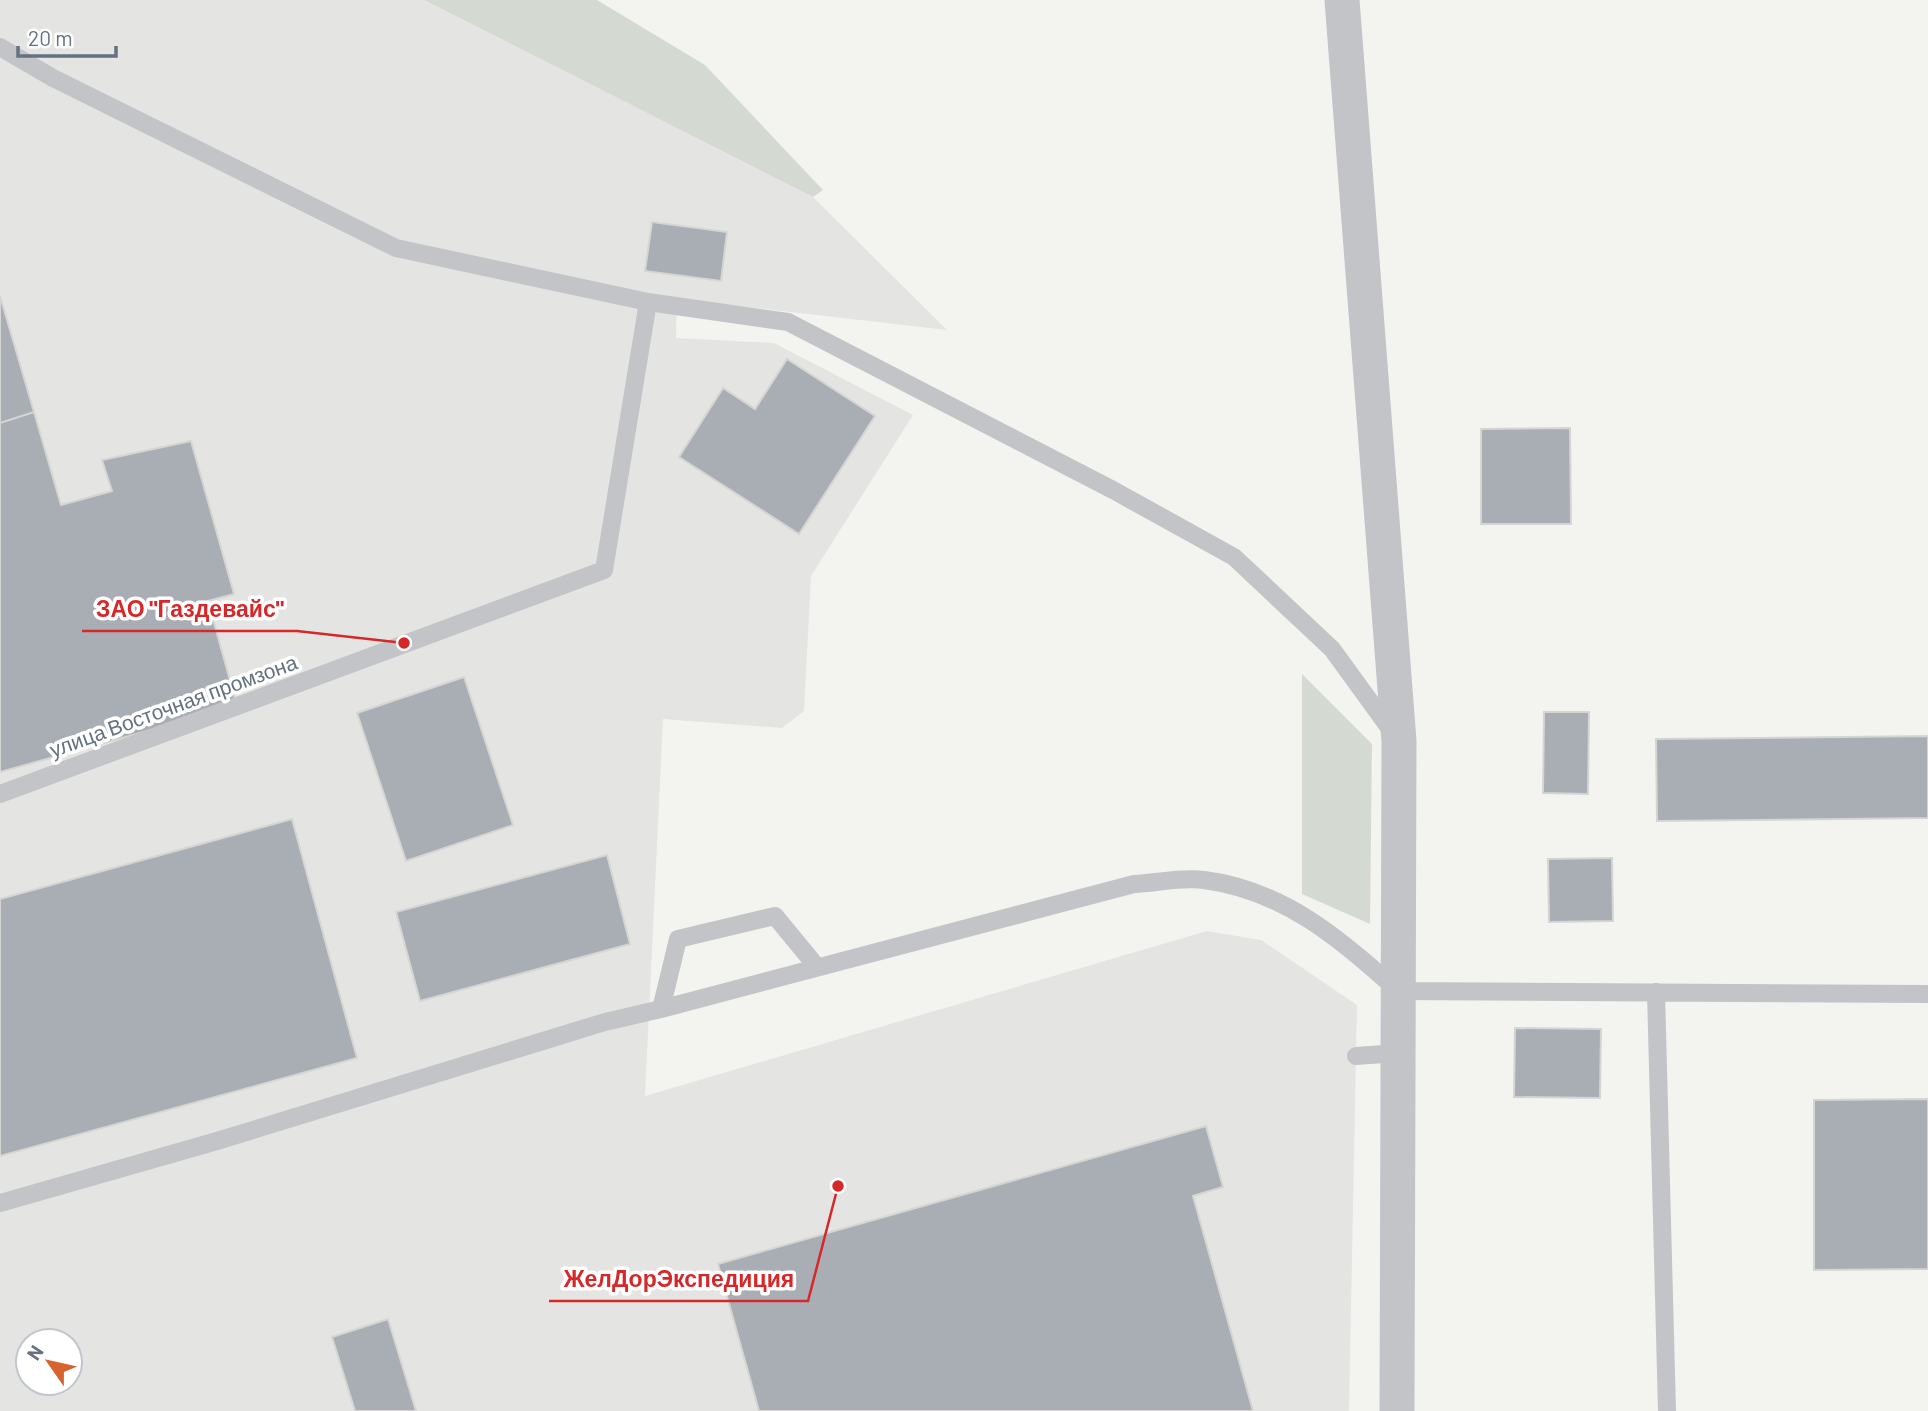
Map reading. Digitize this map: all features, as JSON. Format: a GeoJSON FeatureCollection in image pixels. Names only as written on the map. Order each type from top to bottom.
{"type":"FeatureCollection","features":[{"type":"Feature","properties":{"kind":"street"},"geometry":{"type":"LineString","coordinates":[[1342,0],[1399,741],[1397,1411]]}},
{"type":"Feature","properties":{"kind":"lane"},"geometry":{"type":"LineString","coordinates":[[0,47],[53,78],[396,248],[648,302],[788,322],[1113,490],[1234,558],[1332,649],[1399,741]]}},
{"type":"Feature","properties":{"kind":"lane","name":"улица Восточная промзона"},"geometry":{"type":"LineString","coordinates":[[0,794],[604,570],[648,302]]}},
{"type":"Feature","properties":{"kind":"lane"},"geometry":{"type":"LineString","coordinates":[[0,1203],[217,1141],[605,1022],[1134,884],[1201,879],[1252,890],[1300,913],[1360,956],[1398,991],[1928,994]]}},
{"type":"Feature","properties":{"kind":"lane"},"geometry":{"type":"LineString","coordinates":[[661,1009],[678,939],[775,916],[817,967]]}},
{"type":"Feature","properties":{"kind":"lane"},"geometry":{"type":"LineString","coordinates":[[1656,992],[1667,1411]]}},
{"type":"Feature","properties":{"kind":"lane"},"geometry":{"type":"LineString","coordinates":[[1356,1056],[1398,1053]]}},
{"type":"Feature","properties":{"kind":"shaded area"},"geometry":{"type":"Polygon","coordinates":[[[0,0],[424,0],[813,197],[947,330],[677,299],[676,338],[774,343],[913,415],[811,576],[804,711],[782,728],[663,719],[645,1096],[1207,931],[1261,940],[1357,1005],[1349,1411],[0,1411],[0,0]]]}},
{"type":"Feature","properties":{"kind":"shaded area"},"geometry":{"type":"Polygon","coordinates":[[[424,0],[597,0],[705,65],[823,190],[813,197],[424,0]]]}},
{"type":"Feature","properties":{"kind":"shaded area"},"geometry":{"type":"Polygon","coordinates":[[[1302,674],[1372,744],[1370,924],[1302,894],[1302,674]]]}},
{"type":"Feature","properties":{"kind":"building"},"geometry":{"type":"Polygon","coordinates":[[[652,222],[727,232],[721,281],[645,271],[652,222]]]}},
{"type":"Feature","properties":{"kind":"building"},"geometry":{"type":"Polygon","coordinates":[[[0,296],[34,412],[0,423],[0,296]]]}},
{"type":"Feature","properties":{"kind":"building"},"geometry":{"type":"Polygon","coordinates":[[[787,359],[875,416],[799,534],[679,457],[723,388],[755,409],[787,359]]]}},
{"type":"Feature","properties":{"kind":"building"},"geometry":{"type":"Polygon","coordinates":[[[34,412],[61,505],[112,491],[102,460],[191,441],[234,594],[208,601],[237,706],[0,772],[0,423],[34,412]]]}},
{"type":"Feature","properties":{"kind":"building"},"geometry":{"type":"Polygon","coordinates":[[[1570,428],[1571,524],[1481,524],[1481,429],[1570,428]]]}},
{"type":"Feature","properties":{"kind":"building"},"geometry":{"type":"Polygon","coordinates":[[[464,677],[513,825],[406,861],[357,713],[464,677]]]}},
{"type":"Feature","properties":{"kind":"building"},"geometry":{"type":"Polygon","coordinates":[[[1544,712],[1589,712],[1588,794],[1543,793],[1544,712]]]}},
{"type":"Feature","properties":{"kind":"building"},"geometry":{"type":"Polygon","coordinates":[[[1928,736],[1928,818],[1657,821],[1656,739],[1928,736]]]}},
{"type":"Feature","properties":{"kind":"building"},"geometry":{"type":"Polygon","coordinates":[[[292,819],[357,1058],[0,1156],[0,899],[292,819]]]}},
{"type":"Feature","properties":{"kind":"building"},"geometry":{"type":"Polygon","coordinates":[[[607,855],[630,944],[420,1001],[396,912],[607,855]]]}},
{"type":"Feature","properties":{"kind":"building"},"geometry":{"type":"Polygon","coordinates":[[[1612,858],[1613,921],[1549,922],[1548,859],[1612,858]]]}},
{"type":"Feature","properties":{"kind":"building"},"geometry":{"type":"Polygon","coordinates":[[[1515,1028],[1601,1029],[1600,1098],[1514,1097],[1515,1028]]]}},
{"type":"Feature","properties":{"kind":"building"},"geometry":{"type":"Polygon","coordinates":[[[1928,1099],[1928,1269],[1814,1270],[1814,1100],[1928,1099]]]}},
{"type":"Feature","properties":{"kind":"building"},"geometry":{"type":"Polygon","coordinates":[[[1206,1126],[1223,1187],[1193,1196],[1253,1411],[759,1411],[718,1264],[1206,1126]]]}},
{"type":"Feature","properties":{"kind":"building"},"geometry":{"type":"Polygon","coordinates":[[[388,1319],[416,1411],[355,1411],[332,1337],[388,1319]]]}},
{"type":"Feature","properties":{"kind":"place","name":"ЗАО \"Газдевайс\""},"geometry":{"type":"Point","coordinates":[404,643]}},
{"type":"Feature","properties":{"kind":"place","name":"ЖелДорЭкспедиция"},"geometry":{"type":"Point","coordinates":[838,1186]}}]}
